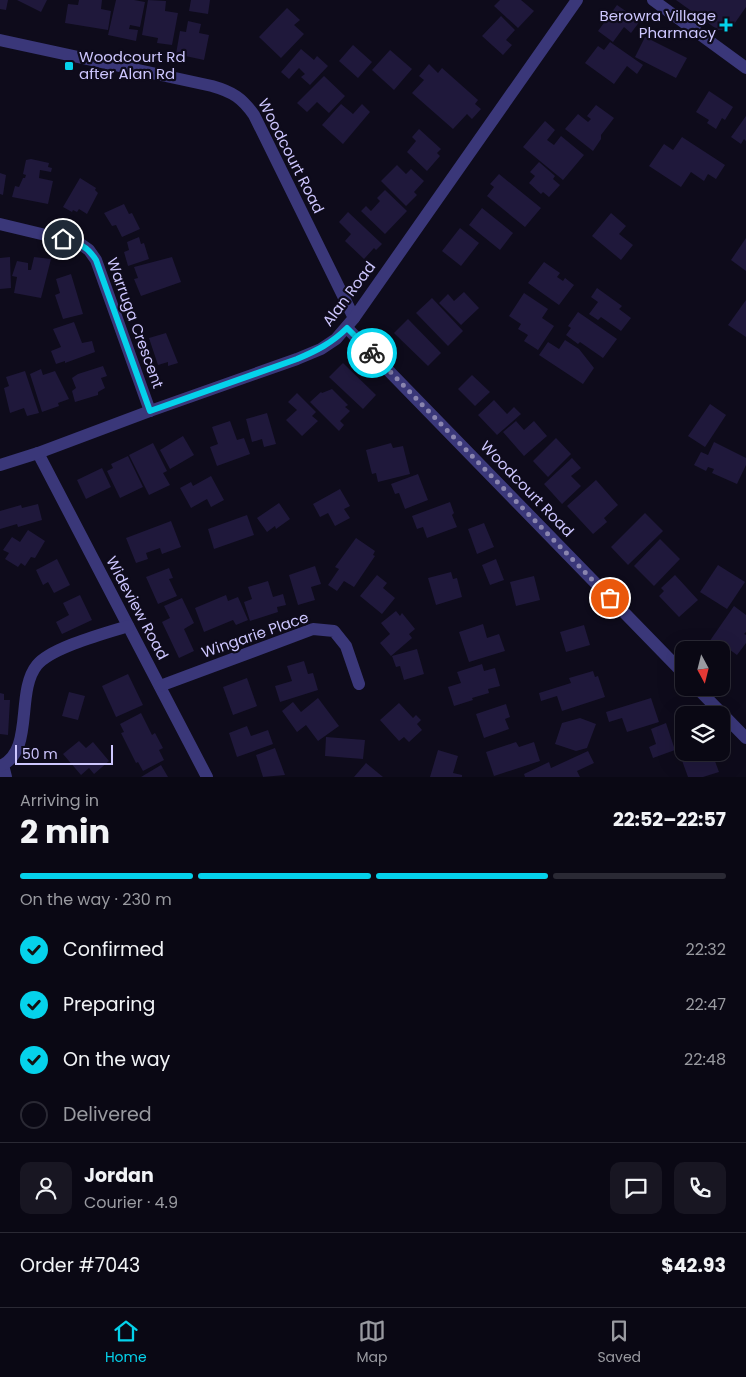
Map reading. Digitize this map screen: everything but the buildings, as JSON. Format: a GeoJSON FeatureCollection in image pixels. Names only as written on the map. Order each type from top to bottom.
{"type":"FeatureCollection","features":[{"type":"Feature","properties":{"kind":"street","name":"Alan Road"},"geometry":{"type":"LineString","coordinates":[[0,465],[297,359],[321,349],[336,339],[350,323],[577,0]]}},
{"type":"Feature","properties":{"kind":"street"},"geometry":{"type":"LineString","coordinates":[[653,0],[746,68]]}},
{"type":"Feature","properties":{"kind":"street","name":"Woodcourt Road"},"geometry":{"type":"LineString","coordinates":[[0,40],[212,86],[230,91],[245,102],[259,124],[350,323],[485,468],[675,665]]}},
{"type":"Feature","properties":{"kind":"street","name":"Warruga Crescent"},"geometry":{"type":"LineString","coordinates":[[0,224],[79,243],[90,250],[96,260],[150,411]]}},
{"type":"Feature","properties":{"kind":"street","name":"Wideview Road"},"geometry":{"type":"LineString","coordinates":[[38,453],[207,777]]}},
{"type":"Feature","properties":{"kind":"street"},"geometry":{"type":"LineString","coordinates":[[3,769],[14,755],[20,743],[26,688],[36,666],[55,651],[128,626]]}},
{"type":"Feature","properties":{"kind":"street","name":"Wingarie Place"},"geometry":{"type":"LineString","coordinates":[[160,686],[313,629],[334,631],[346,646],[359,684]]}},
{"type":"Feature","properties":{"kind":"street"},"geometry":{"type":"LineString","coordinates":[[705,696],[746,738]]}},
{"type":"Feature","properties":{"kind":"way so far"},"geometry":{"type":"LineString","coordinates":[[372,353],[610,598]]}},
{"type":"Feature","properties":{"kind":"place","name":"Berowra Village Pharmacy"},"geometry":{"type":"Point","coordinates":[726,25]}},
{"type":"Feature","properties":{"kind":"place","name":"Woodcourt Rd after Alan Rd"},"geometry":{"type":"Point","coordinates":[69,66]}},
{"type":"Feature","properties":{"kind":"route"},"geometry":{"type":"LineString","coordinates":[[63,239],[79,243],[90,250],[96,260],[150,411],[321,349],[336,339],[347,328],[372,353]]}}]}
